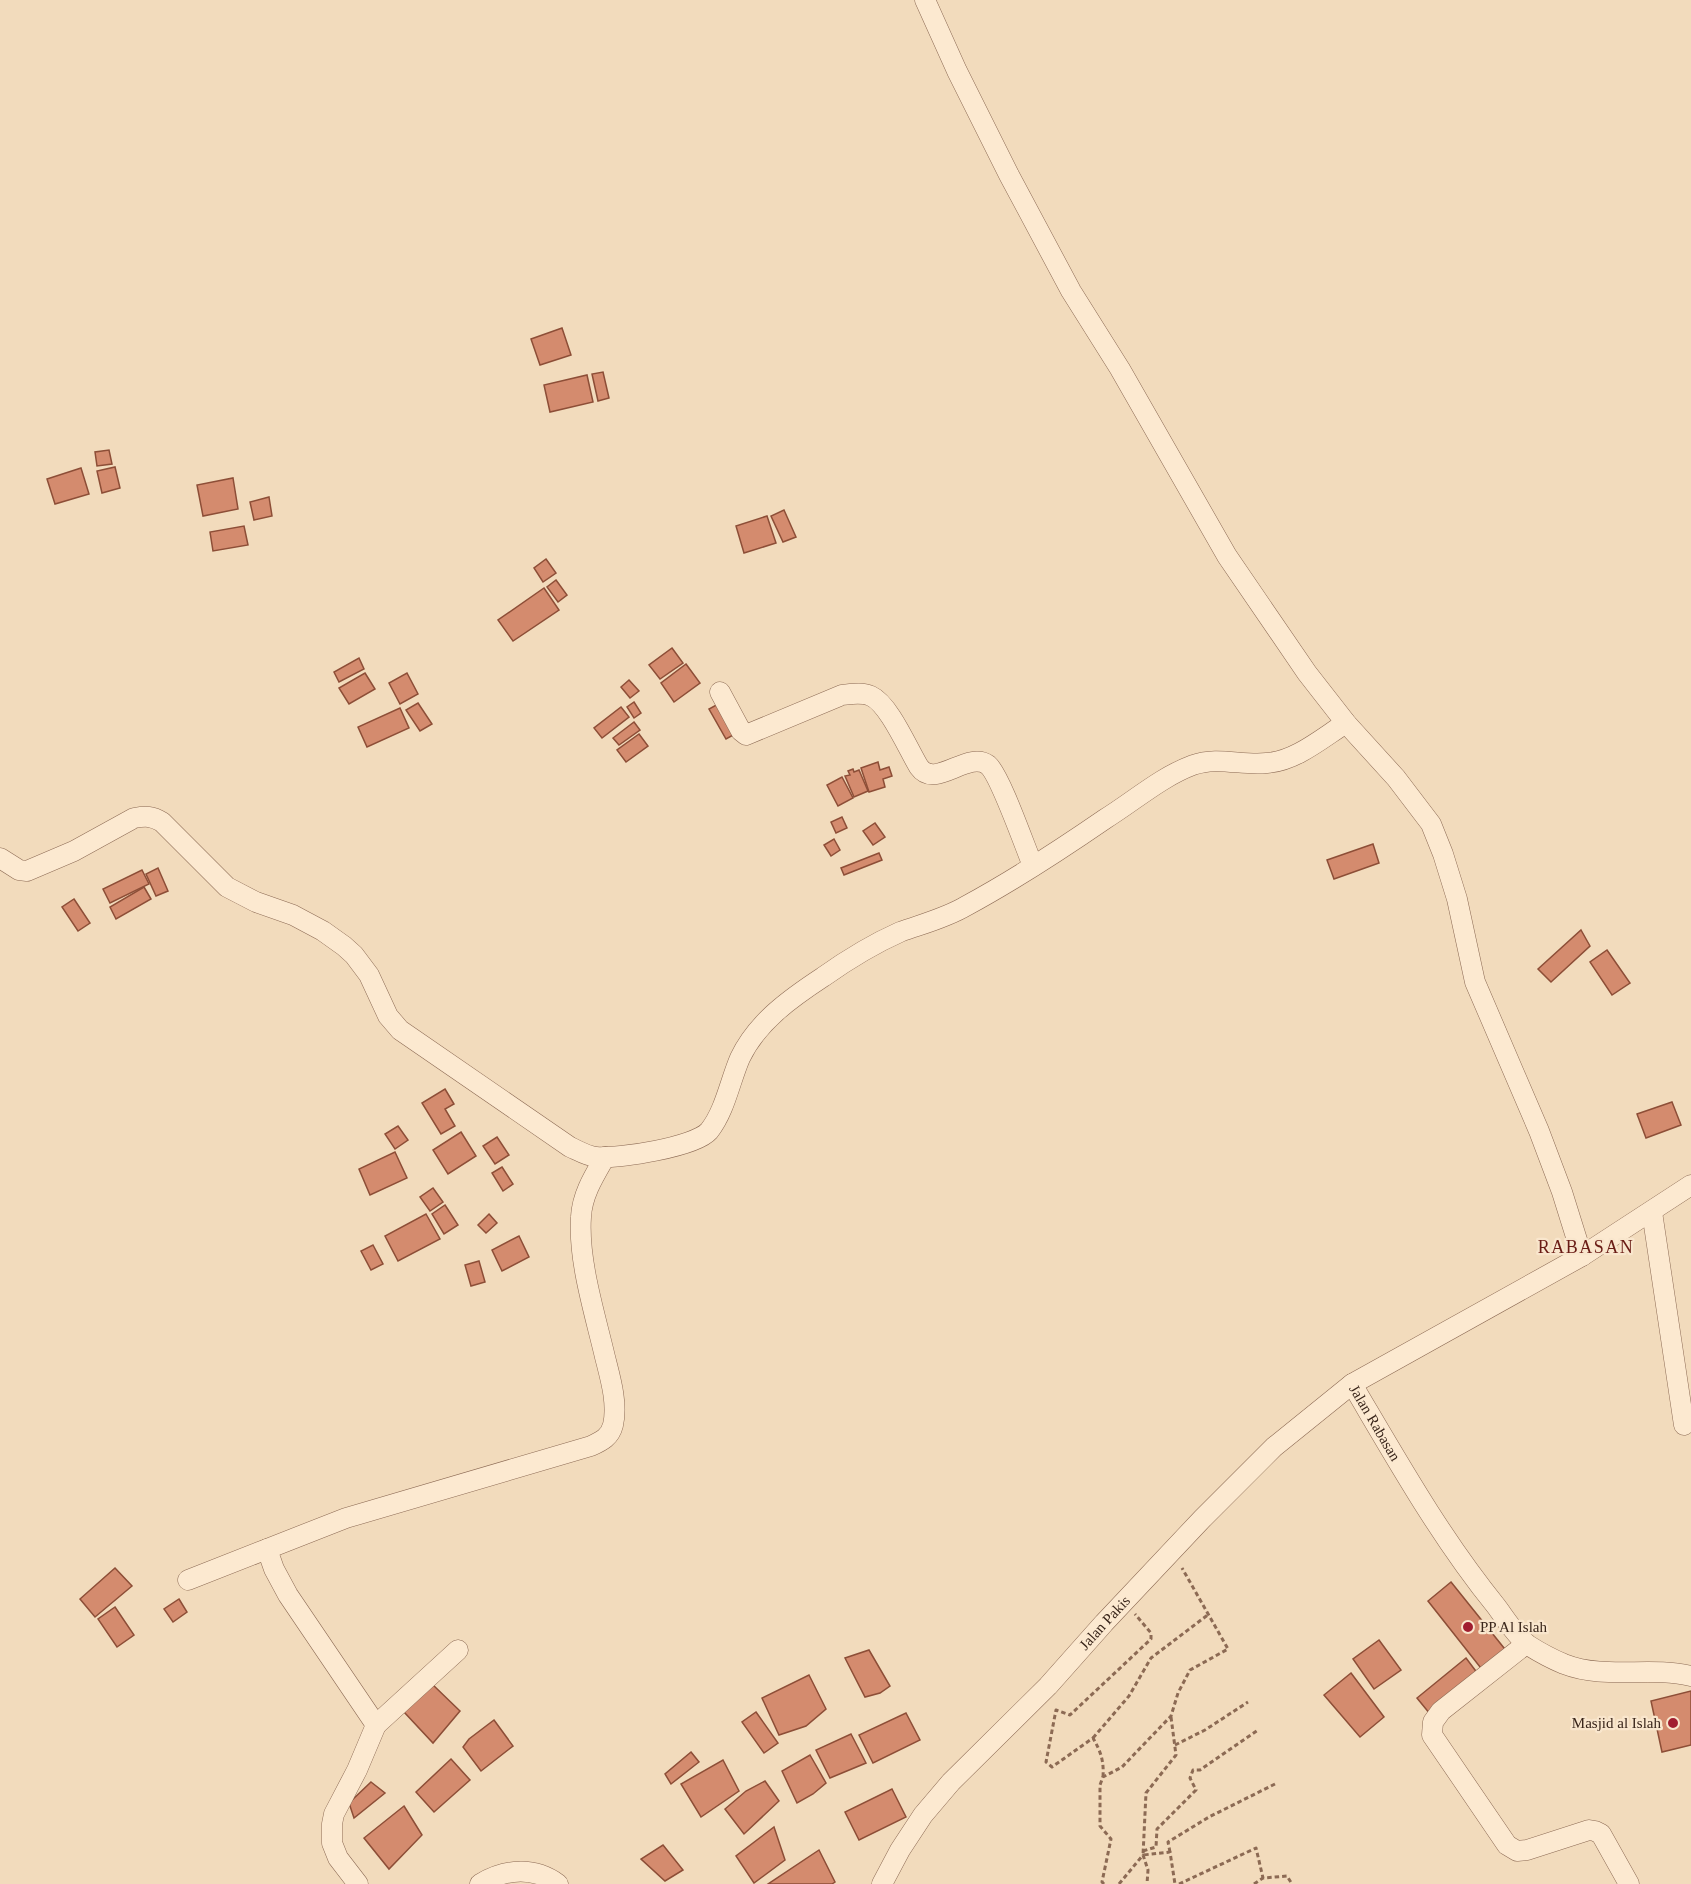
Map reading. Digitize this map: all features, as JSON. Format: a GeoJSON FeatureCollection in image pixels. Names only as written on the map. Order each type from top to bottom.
{"type":"FeatureCollection","features":[{"type":"Feature","properties":{"kind":"street"},"geometry":{"type":"LineString","coordinates":[[925,0],[957,71],[1071,291],[1120,369],[1190,494],[1243,582],[1275,624],[1307,673],[1346,723],[1396,778],[1431,824],[1457,899],[1475,982],[1539,1131],[1562,1192],[1582,1256]]}},
{"type":"Feature","properties":{"kind":"street"},"geometry":{"type":"LineString","coordinates":[[720,692],[741,731],[746,735],[842,695],[855,693],[872,696],[885,707],[924,772],[936,773],[978,761],[988,765],[1000,785],[1033,866]]}},
{"type":"Feature","properties":{"kind":"street"},"geometry":{"type":"LineString","coordinates":[[0,858],[19,870],[27,871],[74,851],[134,818],[151,816],[156,818],[227,887],[256,902],[293,915],[323,931],[344,946],[369,975],[393,1022],[409,1037],[570,1147],[585,1155],[605,1157],[682,1145],[707,1133],[717,1116],[741,1057],[762,1025],[792,998],[850,958],[898,933],[963,908],[1033,866],[1159,783],[1192,766],[1214,760],[1258,764],[1285,760],[1346,723]]}},
{"type":"Feature","properties":{"kind":"street"},"geometry":{"type":"LineString","coordinates":[[188,1580],[346,1518],[591,1446],[608,1436],[614,1424],[615,1407],[586,1274],[580,1217],[584,1199],[605,1157]]}},
{"type":"Feature","properties":{"kind":"street","name":"Jalan Rabasan"},"geometry":{"type":"LineString","coordinates":[[1691,1185],[1582,1256],[1352,1384],[1428,1512],[1479,1585],[1526,1644],[1564,1664],[1586,1671],[1655,1671],[1691,1676]]}},
{"type":"Feature","properties":{"kind":"street"},"geometry":{"type":"LineString","coordinates":[[1652,1212],[1684,1425]]}},
{"type":"Feature","properties":{"kind":"street","name":"Jalan Pakis"},"geometry":{"type":"LineString","coordinates":[[882,1884],[900,1850],[923,1815],[951,1782],[1048,1686],[1172,1551],[1274,1447],[1352,1384]]}},
{"type":"Feature","properties":{"kind":"street"},"geometry":{"type":"LineString","coordinates":[[267,1549],[274,1569],[288,1595],[376,1725]]}},
{"type":"Feature","properties":{"kind":"street"},"geometry":{"type":"LineString","coordinates":[[1526,1644],[1441,1712],[1433,1722],[1432,1735],[1507,1845],[1517,1851],[1527,1850],[1589,1830],[1594,1831],[1603,1838],[1629,1884]]}},
{"type":"Feature","properties":{"kind":"street"},"geometry":{"type":"LineString","coordinates":[[358,1884],[338,1858],[332,1844],[334,1814],[357,1770],[376,1725],[458,1650]]}},
{"type":"Feature","properties":{"kind":"street"},"geometry":{"type":"LineString","coordinates":[[480,1884],[502,1873],[526,1871],[550,1878],[558,1884]]}},
{"type":"Feature","properties":{"kind":"path"},"geometry":{"type":"LineString","coordinates":[[1147,1884],[1148,1870],[1143,1853],[1146,1793],[1176,1755],[1171,1716],[1178,1693],[1190,1670],[1228,1649],[1172,1551]]}},
{"type":"Feature","properties":{"kind":"path"},"geometry":{"type":"LineString","coordinates":[[1124,1602],[1151,1633],[1151,1639],[1070,1715],[1056,1710],[1046,1762],[1052,1767],[1093,1738],[1129,1696],[1150,1658],[1209,1614]]}},
{"type":"Feature","properties":{"kind":"path"},"geometry":{"type":"LineString","coordinates":[[1175,1745],[1205,1730],[1248,1702]]}},
{"type":"Feature","properties":{"kind":"path"},"geometry":{"type":"LineString","coordinates":[[1103,1777],[1122,1767],[1171,1716]]}},
{"type":"Feature","properties":{"kind":"path"},"geometry":{"type":"LineString","coordinates":[[1119,1884],[1143,1853],[1156,1847],[1157,1829],[1196,1790],[1190,1778],[1192,1770],[1200,1770],[1258,1730]]}},
{"type":"Feature","properties":{"kind":"path"},"geometry":{"type":"LineString","coordinates":[[1093,1738],[1101,1750],[1104,1762],[1100,1785],[1100,1826],[1111,1839],[1102,1882],[1104,1884]]}},
{"type":"Feature","properties":{"kind":"path"},"geometry":{"type":"LineString","coordinates":[[1263,1878],[1256,1848],[1177,1884],[1168,1842],[1209,1817],[1275,1784]]}},
{"type":"Feature","properties":{"kind":"path"},"geometry":{"type":"LineString","coordinates":[[1143,1853],[1170,1852]]}},
{"type":"Feature","properties":{"kind":"path"},"geometry":{"type":"LineString","coordinates":[[1254,1884],[1263,1878],[1287,1876],[1292,1884]]}},
{"type":"Feature","properties":{"kind":"building"},"geometry":{"type":"Polygon","coordinates":[[[562,328],[571,355],[540,365],[531,339],[562,328]]]}},
{"type":"Feature","properties":{"kind":"building"},"geometry":{"type":"Polygon","coordinates":[[[603,372],[609,398],[598,401],[592,374],[603,372]]]}},
{"type":"Feature","properties":{"kind":"building"},"geometry":{"type":"Polygon","coordinates":[[[587,375],[593,402],[550,412],[544,385],[587,375]]]}},
{"type":"Feature","properties":{"kind":"building"},"geometry":{"type":"Polygon","coordinates":[[[109,450],[112,464],[97,466],[95,452],[109,450]]]}},
{"type":"Feature","properties":{"kind":"building"},"geometry":{"type":"Polygon","coordinates":[[[115,467],[120,488],[102,493],[97,471],[115,467]]]}},
{"type":"Feature","properties":{"kind":"building"},"geometry":{"type":"Polygon","coordinates":[[[81,468],[89,494],[55,504],[47,479],[81,468]]]}},
{"type":"Feature","properties":{"kind":"building"},"geometry":{"type":"Polygon","coordinates":[[[233,478],[238,509],[203,516],[197,485],[233,478]]]}},
{"type":"Feature","properties":{"kind":"building"},"geometry":{"type":"Polygon","coordinates":[[[269,497],[272,516],[254,520],[250,502],[269,497]]]}},
{"type":"Feature","properties":{"kind":"building"},"geometry":{"type":"Polygon","coordinates":[[[784,510],[796,537],[783,542],[771,516],[784,510]]]}},
{"type":"Feature","properties":{"kind":"building"},"geometry":{"type":"Polygon","coordinates":[[[767,516],[776,543],[744,553],[736,526],[767,516]]]}},
{"type":"Feature","properties":{"kind":"building"},"geometry":{"type":"Polygon","coordinates":[[[244,526],[248,545],[213,551],[210,532],[244,526]]]}},
{"type":"Feature","properties":{"kind":"building"},"geometry":{"type":"Polygon","coordinates":[[[546,559],[556,573],[543,582],[534,568],[546,559]]]}},
{"type":"Feature","properties":{"kind":"building"},"geometry":{"type":"Polygon","coordinates":[[[556,580],[567,595],[558,602],[547,587],[556,580]]]}},
{"type":"Feature","properties":{"kind":"building"},"geometry":{"type":"Polygon","coordinates":[[[544,588],[559,610],[513,641],[498,620],[544,588]]]}},
{"type":"Feature","properties":{"kind":"building"},"geometry":{"type":"Polygon","coordinates":[[[672,648],[683,663],[660,679],[649,665],[672,648]]]}},
{"type":"Feature","properties":{"kind":"building"},"geometry":{"type":"Polygon","coordinates":[[[359,658],[364,669],[339,682],[334,672],[359,658]]]}},
{"type":"Feature","properties":{"kind":"building"},"geometry":{"type":"Polygon","coordinates":[[[686,664],[700,683],[674,702],[661,683],[686,664]]]}},
{"type":"Feature","properties":{"kind":"building"},"geometry":{"type":"Polygon","coordinates":[[[365,673],[375,689],[349,704],[339,688],[365,673]]]}},
{"type":"Feature","properties":{"kind":"building"},"geometry":{"type":"Polygon","coordinates":[[[407,673],[418,694],[400,704],[389,683],[407,673]]]}},
{"type":"Feature","properties":{"kind":"building"},"geometry":{"type":"Polygon","coordinates":[[[629,680],[639,691],[630,698],[621,687],[629,680]]]}},
{"type":"Feature","properties":{"kind":"building"},"geometry":{"type":"Polygon","coordinates":[[[634,702],[641,713],[634,718],[627,707],[634,702]]]}},
{"type":"Feature","properties":{"kind":"building"},"geometry":{"type":"Polygon","coordinates":[[[418,703],[432,724],[420,731],[406,710],[418,703]]]}},
{"type":"Feature","properties":{"kind":"building"},"geometry":{"type":"Polygon","coordinates":[[[720,703],[737,733],[726,739],[709,709],[720,703]]]}},
{"type":"Feature","properties":{"kind":"building"},"geometry":{"type":"Polygon","coordinates":[[[621,707],[629,717],[602,738],[594,728],[621,707]]]}},
{"type":"Feature","properties":{"kind":"building"},"geometry":{"type":"Polygon","coordinates":[[[400,708],[409,728],[367,747],[358,727],[400,708]]]}},
{"type":"Feature","properties":{"kind":"building"},"geometry":{"type":"Polygon","coordinates":[[[634,722],[640,730],[619,745],[613,738],[634,722]]]}},
{"type":"Feature","properties":{"kind":"building"},"geometry":{"type":"Polygon","coordinates":[[[639,734],[648,746],[626,762],[617,750],[639,734]]]}},
{"type":"Feature","properties":{"kind":"building"},"geometry":{"type":"Polygon","coordinates":[[[878,762],[880,770],[889,767],[892,776],[883,779],[885,787],[869,792],[861,768],[878,762]]]}},
{"type":"Feature","properties":{"kind":"building"},"geometry":{"type":"Polygon","coordinates":[[[853,769],[854,772],[859,770],[868,791],[854,797],[845,776],[850,775],[848,771],[853,769]]]}},
{"type":"Feature","properties":{"kind":"building"},"geometry":{"type":"Polygon","coordinates":[[[842,777],[853,798],[838,806],[827,785],[842,777]]]}},
{"type":"Feature","properties":{"kind":"building"},"geometry":{"type":"Polygon","coordinates":[[[842,817],[847,828],[836,833],[831,822],[842,817]]]}},
{"type":"Feature","properties":{"kind":"building"},"geometry":{"type":"Polygon","coordinates":[[[875,823],[885,837],[873,845],[863,831],[875,823]]]}},
{"type":"Feature","properties":{"kind":"building"},"geometry":{"type":"Polygon","coordinates":[[[834,839],[840,850],[831,856],[824,845],[834,839]]]}},
{"type":"Feature","properties":{"kind":"building"},"geometry":{"type":"Polygon","coordinates":[[[1373,844],[1379,863],[1334,879],[1327,860],[1373,844]]]}},
{"type":"Feature","properties":{"kind":"building"},"geometry":{"type":"Polygon","coordinates":[[[879,853],[882,860],[844,875],[841,868],[879,853]]]}},
{"type":"Feature","properties":{"kind":"building"},"geometry":{"type":"Polygon","coordinates":[[[158,868],[168,891],[156,896],[146,874],[158,868]]]}},
{"type":"Feature","properties":{"kind":"building"},"geometry":{"type":"Polygon","coordinates":[[[142,870],[149,884],[110,903],[103,889],[142,870]]]}},
{"type":"Feature","properties":{"kind":"building"},"geometry":{"type":"Polygon","coordinates":[[[144,887],[151,899],[116,919],[110,907],[144,887]]]}},
{"type":"Feature","properties":{"kind":"building"},"geometry":{"type":"Polygon","coordinates":[[[74,899],[90,923],[78,931],[62,907],[74,899]]]}},
{"type":"Feature","properties":{"kind":"building"},"geometry":{"type":"Polygon","coordinates":[[[1581,930],[1590,946],[1551,982],[1538,969],[1581,930]]]}},
{"type":"Feature","properties":{"kind":"building"},"geometry":{"type":"Polygon","coordinates":[[[1607,950],[1630,983],[1612,995],[1590,962],[1607,950]]]}},
{"type":"Feature","properties":{"kind":"building"},"geometry":{"type":"Polygon","coordinates":[[[445,1089],[454,1104],[445,1109],[455,1126],[441,1134],[422,1103],[445,1089]]]}},
{"type":"Feature","properties":{"kind":"building"},"geometry":{"type":"Polygon","coordinates":[[[1672,1102],[1681,1125],[1646,1138],[1637,1114],[1672,1102]]]}},
{"type":"Feature","properties":{"kind":"building"},"geometry":{"type":"Polygon","coordinates":[[[398,1126],[408,1140],[395,1149],[385,1134],[398,1126]]]}},
{"type":"Feature","properties":{"kind":"building"},"geometry":{"type":"Polygon","coordinates":[[[461,1132],[476,1156],[448,1174],[433,1150],[461,1132]]]}},
{"type":"Feature","properties":{"kind":"building"},"geometry":{"type":"Polygon","coordinates":[[[497,1137],[509,1155],[495,1164],[483,1146],[497,1137]]]}},
{"type":"Feature","properties":{"kind":"building"},"geometry":{"type":"Polygon","coordinates":[[[395,1152],[407,1178],[370,1195],[359,1169],[395,1152]]]}},
{"type":"Feature","properties":{"kind":"building"},"geometry":{"type":"Polygon","coordinates":[[[502,1167],[513,1184],[503,1191],[492,1173],[502,1167]]]}},
{"type":"Feature","properties":{"kind":"building"},"geometry":{"type":"Polygon","coordinates":[[[433,1188],[443,1202],[430,1211],[420,1197],[433,1188]]]}},
{"type":"Feature","properties":{"kind":"building"},"geometry":{"type":"Polygon","coordinates":[[[445,1205],[458,1225],[444,1234],[432,1214],[445,1205]]]}},
{"type":"Feature","properties":{"kind":"building"},"geometry":{"type":"Polygon","coordinates":[[[426,1214],[440,1239],[398,1261],[385,1236],[426,1214]]]}},
{"type":"Feature","properties":{"kind":"building"},"geometry":{"type":"Polygon","coordinates":[[[489,1214],[497,1223],[486,1233],[478,1225],[489,1214]]]}},
{"type":"Feature","properties":{"kind":"building"},"geometry":{"type":"Polygon","coordinates":[[[519,1236],[529,1257],[502,1271],[492,1250],[519,1236]]]}},
{"type":"Feature","properties":{"kind":"building"},"geometry":{"type":"Polygon","coordinates":[[[373,1245],[383,1264],[371,1270],[361,1251],[373,1245]]]}},
{"type":"Feature","properties":{"kind":"building"},"geometry":{"type":"Polygon","coordinates":[[[479,1261],[485,1282],[471,1286],[465,1265],[479,1261]]]}},
{"type":"Feature","properties":{"kind":"building"},"geometry":{"type":"Polygon","coordinates":[[[115,1568],[132,1586],[95,1617],[80,1599],[115,1568]]]}},
{"type":"Feature","properties":{"kind":"building","name":"PP Al Islah"},"geometry":{"type":"Polygon","coordinates":[[[1451,1582],[1508,1653],[1484,1672],[1428,1601],[1451,1582]]]}},
{"type":"Feature","properties":{"kind":"building"},"geometry":{"type":"Polygon","coordinates":[[[179,1599],[187,1612],[173,1622],[164,1609],[179,1599]]]}},
{"type":"Feature","properties":{"kind":"building"},"geometry":{"type":"Polygon","coordinates":[[[115,1607],[134,1635],[117,1647],[98,1619],[115,1607]]]}},
{"type":"Feature","properties":{"kind":"building"},"geometry":{"type":"Polygon","coordinates":[[[1379,1640],[1401,1670],[1374,1689],[1353,1659],[1379,1640]]]}},
{"type":"Feature","properties":{"kind":"building"},"geometry":{"type":"Polygon","coordinates":[[[869,1650],[890,1686],[880,1693],[865,1697],[845,1658],[869,1650]]]}},
{"type":"Feature","properties":{"kind":"building","name":"PP Al Islah"},"geometry":{"type":"Polygon","coordinates":[[[1466,1658],[1478,1674],[1430,1714],[1417,1698],[1466,1658]]]}},
{"type":"Feature","properties":{"kind":"building"},"geometry":{"type":"Polygon","coordinates":[[[1351,1673],[1384,1717],[1360,1737],[1324,1695],[1351,1673]]]}},
{"type":"Feature","properties":{"kind":"building"},"geometry":{"type":"Polygon","coordinates":[[[809,1675],[826,1709],[806,1726],[779,1735],[762,1698],[809,1675]]]}},
{"type":"Feature","properties":{"kind":"building"},"geometry":{"type":"Polygon","coordinates":[[[432,1684],[460,1711],[433,1743],[404,1712],[432,1684]]]}},
{"type":"Feature","properties":{"kind":"building","name":"Masjid al Islah"},"geometry":{"type":"Polygon","coordinates":[[[1691,1691],[1691,1745],[1662,1752],[1651,1701],[1691,1691]]]}},
{"type":"Feature","properties":{"kind":"building"},"geometry":{"type":"Polygon","coordinates":[[[756,1712],[778,1743],[764,1753],[742,1722],[756,1712]]]}},
{"type":"Feature","properties":{"kind":"building"},"geometry":{"type":"Polygon","coordinates":[[[906,1713],[920,1740],[873,1763],[859,1735],[906,1713]]]}},
{"type":"Feature","properties":{"kind":"building"},"geometry":{"type":"Polygon","coordinates":[[[494,1720],[513,1746],[481,1771],[463,1747],[469,1739],[494,1720]]]}},
{"type":"Feature","properties":{"kind":"building"},"geometry":{"type":"Polygon","coordinates":[[[851,1734],[866,1763],[830,1778],[816,1750],[851,1734]]]}},
{"type":"Feature","properties":{"kind":"building"},"geometry":{"type":"Polygon","coordinates":[[[691,1752],[699,1762],[671,1784],[665,1774],[691,1752]]]}},
{"type":"Feature","properties":{"kind":"building"},"geometry":{"type":"Polygon","coordinates":[[[810,1755],[826,1783],[797,1803],[782,1771],[810,1755]]]}},
{"type":"Feature","properties":{"kind":"building"},"geometry":{"type":"Polygon","coordinates":[[[451,1759],[470,1780],[434,1812],[416,1792],[451,1759]]]}},
{"type":"Feature","properties":{"kind":"building"},"geometry":{"type":"Polygon","coordinates":[[[723,1760],[739,1791],[701,1817],[681,1784],[723,1760]]]}},
{"type":"Feature","properties":{"kind":"building"},"geometry":{"type":"Polygon","coordinates":[[[765,1781],[779,1801],[744,1834],[725,1809],[746,1791],[765,1781]]]}},
{"type":"Feature","properties":{"kind":"building"},"geometry":{"type":"Polygon","coordinates":[[[371,1782],[385,1793],[354,1818],[349,1803],[371,1782]]]}},
{"type":"Feature","properties":{"kind":"building"},"geometry":{"type":"Polygon","coordinates":[[[892,1789],[906,1817],[859,1840],[845,1812],[892,1789]]]}},
{"type":"Feature","properties":{"kind":"building"},"geometry":{"type":"Polygon","coordinates":[[[404,1806],[422,1835],[389,1869],[364,1838],[404,1806]]]}},
{"type":"Feature","properties":{"kind":"building"},"geometry":{"type":"Polygon","coordinates":[[[774,1827],[785,1860],[754,1883],[736,1856],[774,1827]]]}},
{"type":"Feature","properties":{"kind":"building"},"geometry":{"type":"Polygon","coordinates":[[[663,1845],[683,1870],[665,1881],[641,1859],[663,1845]]]}},
{"type":"Feature","properties":{"kind":"building"},"geometry":{"type":"Polygon","coordinates":[[[819,1850],[835,1882],[832,1884],[768,1884],[819,1850]]]}},
{"type":"Feature","properties":{"kind":"place","name":"PP Al Islah"},"geometry":{"type":"Point","coordinates":[1468,1627]}},
{"type":"Feature","properties":{"kind":"place","name":"Masjid al Islah"},"geometry":{"type":"Point","coordinates":[1673,1723]}},
{"type":"Feature","properties":{"kind":"district","name":"RABASAN"},"geometry":{"type":"Point","coordinates":[1586,1247]}}]}
